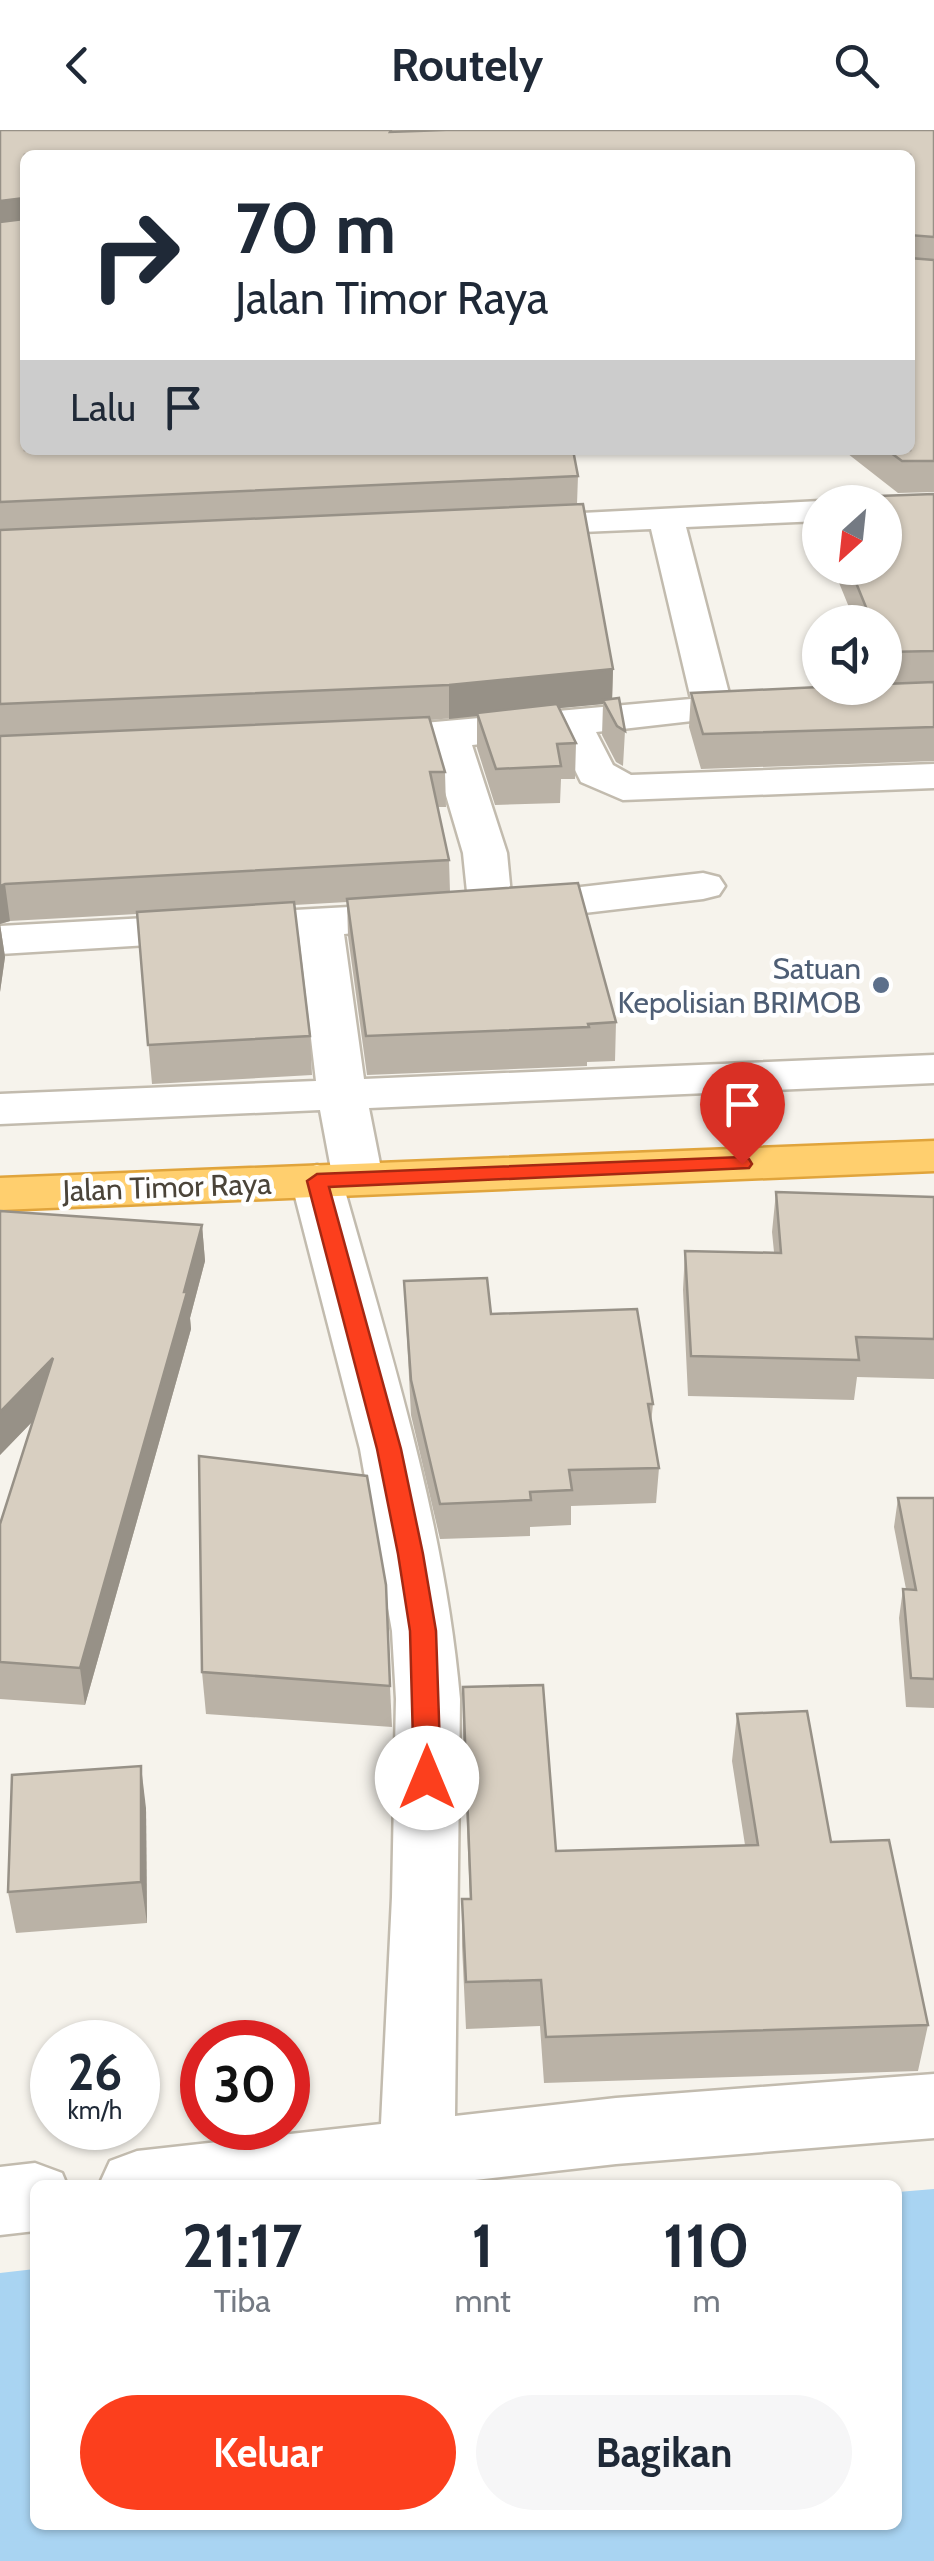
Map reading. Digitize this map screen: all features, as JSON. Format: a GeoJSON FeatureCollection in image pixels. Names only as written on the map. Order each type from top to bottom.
{"type":"FeatureCollection","features":[{"type":"Feature","properties":{"kind":"highway","name":"Jalan Timor Raya"},"geometry":{"type":"LineString","coordinates":[[0,1194],[934,1156]]}},
{"type":"Feature","properties":{"kind":"street"},"geometry":{"type":"LineString","coordinates":[[489,526],[802,512]]}},
{"type":"Feature","properties":{"kind":"street"},"geometry":{"type":"LineString","coordinates":[[332,740],[449,735],[570,720],[732,708],[666,517]]}},
{"type":"Feature","properties":{"kind":"street"},"geometry":{"type":"LineString","coordinates":[[570,720],[596,773],[623,788],[934,776]]}},
{"type":"Feature","properties":{"kind":"street"},"geometry":{"type":"LineString","coordinates":[[449,735],[485,854],[490,910]]}},
{"type":"Feature","properties":{"kind":"street"},"geometry":{"type":"LineString","coordinates":[[0,940],[490,910],[703,886]]}},
{"type":"Feature","properties":{"kind":"street"},"geometry":{"type":"LineString","coordinates":[[320,923],[342,1095],[338,1180],[423,1631],[428,1698],[418,2153]]}},
{"type":"Feature","properties":{"kind":"street"},"geometry":{"type":"LineString","coordinates":[[0,1110],[934,1069]]}},
{"type":"Feature","properties":{"kind":"street"},"geometry":{"type":"LineString","coordinates":[[181,2180],[616,2132],[934,2106]]}},
{"type":"Feature","properties":{"kind":"street"},"geometry":{"type":"LineString","coordinates":[[0,2200],[30,2197]]}},
{"type":"Feature","properties":{"kind":"water"},"geometry":{"type":"Polygon","coordinates":[[[934,2189],[934,2561],[0,2561],[0,2273],[30,2270],[30,2530],[902,2530],[902,2192],[934,2189]]]}},
{"type":"Feature","properties":{"kind":"building"},"geometry":{"type":"Polygon","coordinates":[[[0,130],[934,130],[934,237],[915,235],[915,150],[20,150],[20,199],[0,201],[0,130]]]}},
{"type":"Feature","properties":{"kind":"building"},"geometry":{"type":"Polygon","coordinates":[[[20,220],[20,455],[574,455],[578,476],[0,502],[0,222],[20,220]]]}},
{"type":"Feature","properties":{"kind":"building"},"geometry":{"type":"Polygon","coordinates":[[[915,258],[934,260],[934,461],[902,461],[894,455],[915,455],[915,258]]]}},
{"type":"Feature","properties":{"kind":"building"},"geometry":{"type":"Polygon","coordinates":[[[934,494],[934,651],[902,652],[902,605],[865,605],[857,585],[902,585],[902,495],[934,494]]]}},
{"type":"Feature","properties":{"kind":"building"},"geometry":{"type":"Polygon","coordinates":[[[583,504],[613,669],[449,685],[0,704],[0,530],[583,504]]]}},
{"type":"Feature","properties":{"kind":"building"},"geometry":{"type":"Polygon","coordinates":[[[934,682],[934,727],[703,734],[691,693],[802,688],[802,705],[902,705],[902,683],[934,682]]]}},
{"type":"Feature","properties":{"kind":"building"},"geometry":{"type":"Polygon","coordinates":[[[619,698],[625,731],[617,726],[603,700],[619,698]]]}},
{"type":"Feature","properties":{"kind":"building"},"geometry":{"type":"Polygon","coordinates":[[[557,704],[576,743],[557,744],[561,766],[496,769],[477,713],[557,704]]]}},
{"type":"Feature","properties":{"kind":"building"},"geometry":{"type":"Polygon","coordinates":[[[429,717],[445,772],[430,772],[449,860],[0,886],[0,736],[429,717]]]}},
{"type":"Feature","properties":{"kind":"building"},"geometry":{"type":"Polygon","coordinates":[[[578,883],[616,1022],[588,1024],[589,1027],[366,1036],[347,899],[578,883]]]}},
{"type":"Feature","properties":{"kind":"building"},"geometry":{"type":"Polygon","coordinates":[[[294,902],[310,1036],[148,1045],[137,912],[294,902]]]}},
{"type":"Feature","properties":{"kind":"building"},"geometry":{"type":"Polygon","coordinates":[[[776,1192],[934,1197],[934,1339],[856,1337],[859,1360],[691,1356],[685,1251],[781,1253],[776,1192]]]}},
{"type":"Feature","properties":{"kind":"building"},"geometry":{"type":"Polygon","coordinates":[[[0,1211],[202,1225],[187,1292],[80,1668],[0,1662],[0,1524],[53,1358],[0,1412],[0,1211]]]}},
{"type":"Feature","properties":{"kind":"building"},"geometry":{"type":"Polygon","coordinates":[[[487,1278],[491,1314],[637,1309],[659,1468],[569,1470],[572,1490],[530,1492],[531,1500],[440,1504],[411,1380],[404,1281],[487,1278]]]}},
{"type":"Feature","properties":{"kind":"building"},"geometry":{"type":"Polygon","coordinates":[[[199,1456],[367,1476],[386,1585],[390,1686],[202,1672],[199,1456]]]}},
{"type":"Feature","properties":{"kind":"building"},"geometry":{"type":"Polygon","coordinates":[[[898,1498],[934,1498],[934,1679],[911,1678],[903,1589],[916,1590],[898,1498]]]}},
{"type":"Feature","properties":{"kind":"building"},"geometry":{"type":"Polygon","coordinates":[[[543,1685],[556,1851],[758,1845],[737,1714],[807,1711],[831,1842],[889,1840],[928,2025],[546,2037],[541,1980],[466,1982],[462,1899],[471,1899],[463,1687],[543,1685]]]}},
{"type":"Feature","properties":{"kind":"building"},"geometry":{"type":"Polygon","coordinates":[[[141,1766],[141,1882],[8,1892],[12,1775],[141,1766]]]}},
{"type":"Feature","properties":{"kind":"place","name":"Satuan Kepolisian BRIMOB"},"geometry":{"type":"Point","coordinates":[881,985]}},
{"type":"Feature","properties":{"kind":"route"},"geometry":{"type":"LineString","coordinates":[[427,1778],[428,1698],[423,1631],[399,1493],[317,1181],[742,1164]]}}]}
